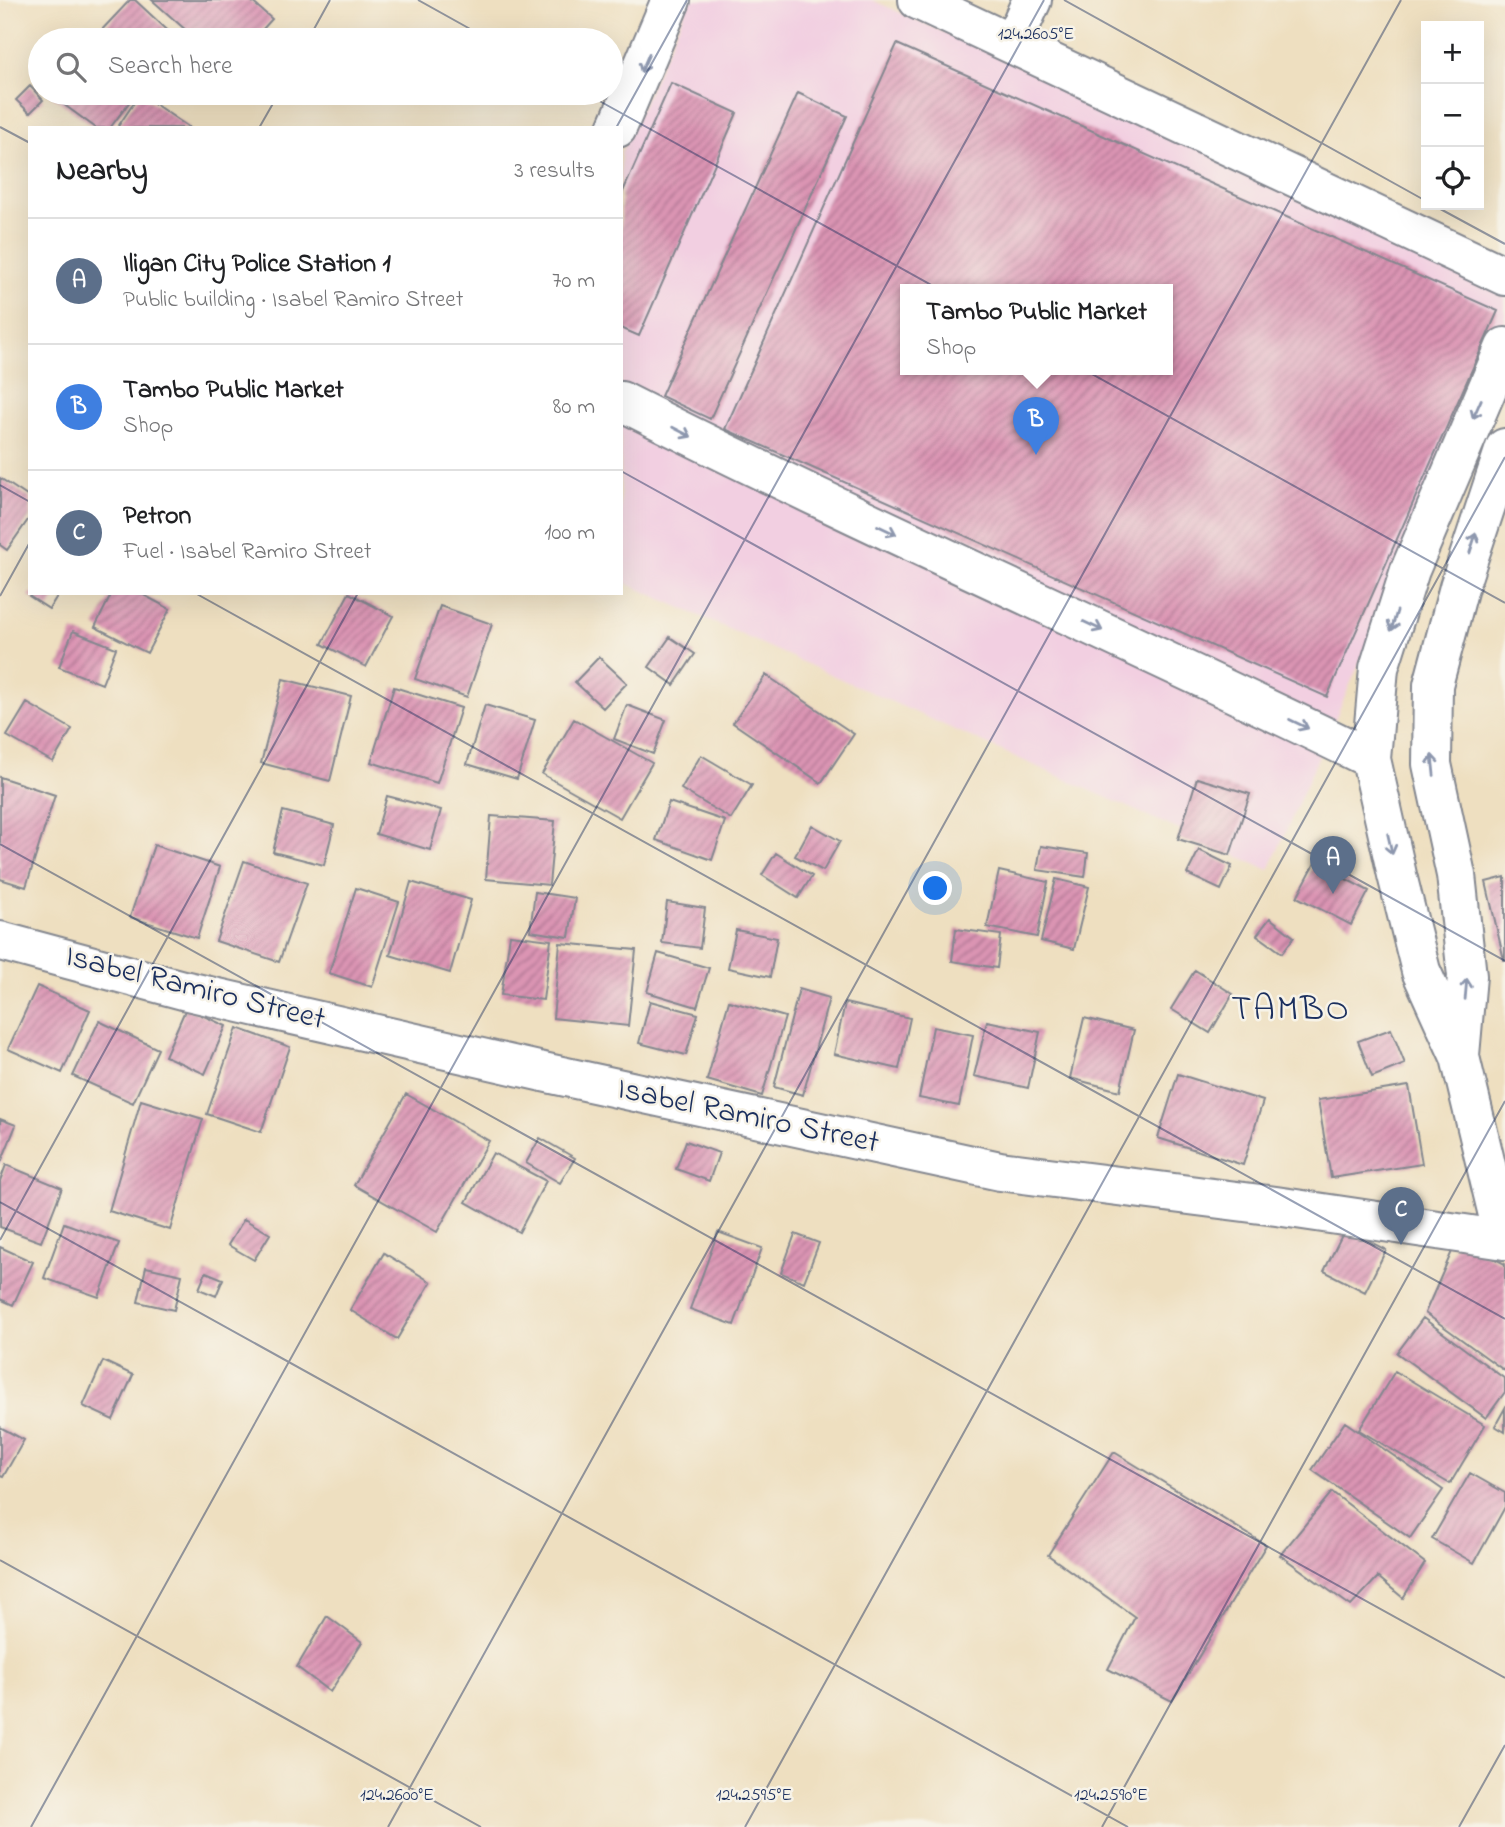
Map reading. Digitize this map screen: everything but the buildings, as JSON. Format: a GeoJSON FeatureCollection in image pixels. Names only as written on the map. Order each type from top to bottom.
{"type":"FeatureCollection","features":[{"type":"Feature","properties":{"kind":"street"},"geometry":{"type":"LineString","coordinates":[[618,126],[671,0]]}},
{"type":"Feature","properties":{"kind":"street"},"geometry":{"type":"LineString","coordinates":[[919,0],[1505,276]]}},
{"type":"Feature","properties":{"kind":"street"},"geometry":{"type":"LineString","coordinates":[[1013,43],[1032,0]]}},
{"type":"Feature","properties":{"kind":"street"},"geometry":{"type":"LineString","coordinates":[[1505,347],[1410,570],[1379,668],[1371,760],[1421,971],[1460,1057],[1505,1240]]}},
{"type":"Feature","properties":{"kind":"street"},"geometry":{"type":"LineString","coordinates":[[623,402],[724,453],[1265,707],[1371,760]]}},
{"type":"Feature","properties":{"kind":"street"},"geometry":{"type":"LineString","coordinates":[[1460,1057],[1467,976],[1456,875],[1432,764],[1433,685],[1459,587],[1505,448]]}},
{"type":"Feature","properties":{"kind":"street","name":"Isabel Ramiro Street"},"geometry":{"type":"LineString","coordinates":[[0,942],[223,999],[543,1072],[1000,1171],[1276,1206],[1505,1240]]}},
{"type":"Feature","properties":{"kind":"shaded area"},"geometry":{"type":"Polygon","coordinates":[[[690,0],[872,0],[1505,283],[1505,330],[1269,870],[623,582],[623,149],[690,0]]]}},
{"type":"Feature","properties":{"kind":"place","name":"Tambo Public Market"},"geometry":{"type":"Point","coordinates":[1036,455]}},
{"type":"Feature","properties":{"kind":"place","name":"Iligan City Police Station 1"},"geometry":{"type":"Point","coordinates":[1333,894]}},
{"type":"Feature","properties":{"kind":"place","name":"Petron"},"geometry":{"type":"Point","coordinates":[1401,1245]}},
{"type":"Feature","properties":{"kind":"district","name":"TAMBO"},"geometry":{"type":"Point","coordinates":[1291,1010]}}]}
